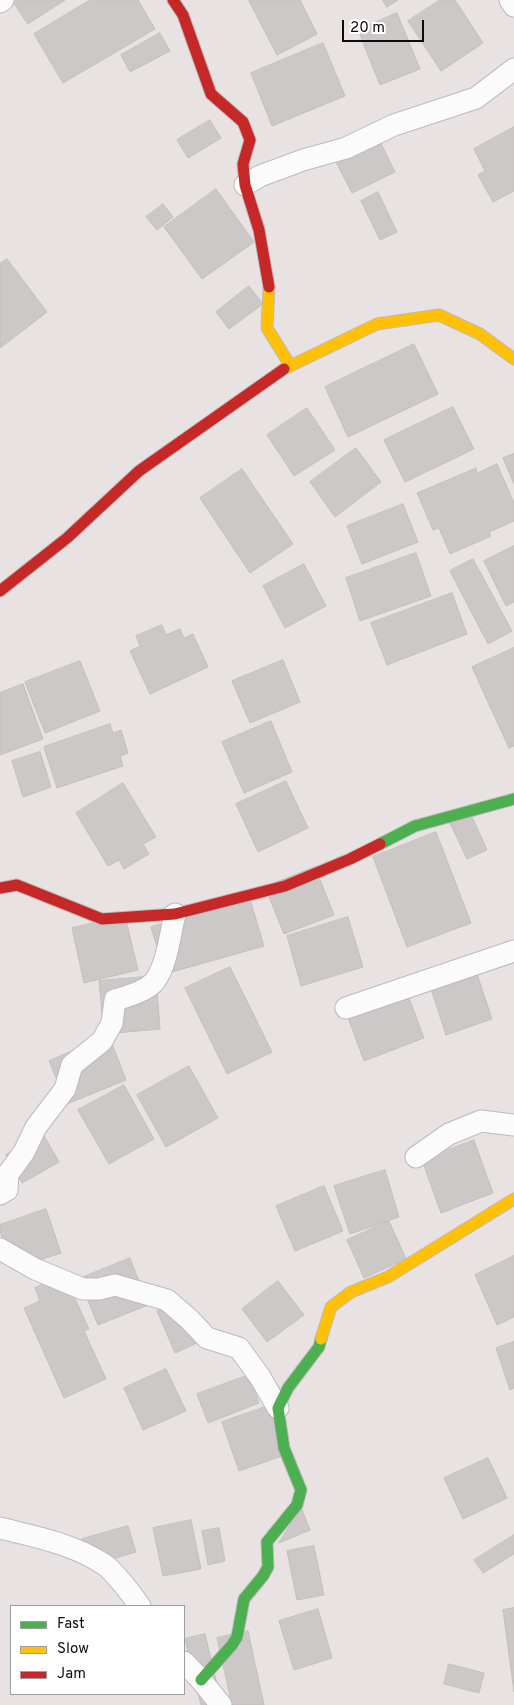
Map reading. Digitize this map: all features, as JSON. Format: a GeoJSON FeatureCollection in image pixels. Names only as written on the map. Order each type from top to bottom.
{"type":"FeatureCollection","features":[{"type":"Feature","properties":{"kind":"street"},"geometry":{"type":"LineString","coordinates":[[173,0],[184,15],[210,94],[243,122],[250,140],[243,164],[245,185],[259,230],[269,283],[267,328],[290,365]]}},
{"type":"Feature","properties":{"kind":"street"},"geometry":{"type":"LineString","coordinates":[[510,0],[514,6]]}},
{"type":"Feature","properties":{"kind":"street"},"geometry":{"type":"LineString","coordinates":[[245,185],[260,176],[346,148],[394,125],[476,98],[514,69]]}},
{"type":"Feature","properties":{"kind":"street"},"geometry":{"type":"LineString","coordinates":[[0,591],[67,538],[139,471],[290,365],[376,324],[439,316],[480,334],[514,359]]}},
{"type":"Feature","properties":{"kind":"street"},"geometry":{"type":"LineString","coordinates":[[0,888],[17,886],[102,919],[175,914],[285,886],[350,859],[415,826],[514,800]]}},
{"type":"Feature","properties":{"kind":"street"},"geometry":{"type":"LineString","coordinates":[[0,1194],[7,1190],[8,1174],[24,1152],[36,1127],[65,1089],[72,1065],[102,1041],[112,1024],[115,1000],[132,995],[153,983],[164,963],[175,914]]}},
{"type":"Feature","properties":{"kind":"street"},"geometry":{"type":"LineString","coordinates":[[346,1008],[514,951]]}},
{"type":"Feature","properties":{"kind":"street"},"geometry":{"type":"LineString","coordinates":[[416,1157],[448,1134],[481,1121],[514,1125]]}},
{"type":"Feature","properties":{"kind":"street"},"geometry":{"type":"LineString","coordinates":[[278,1408],[288,1388],[319,1347],[331,1307],[351,1292],[388,1277],[464,1232],[514,1199]]}},
{"type":"Feature","properties":{"kind":"street"},"geometry":{"type":"LineString","coordinates":[[0,1249],[35,1269],[83,1289],[100,1289],[115,1285],[167,1300],[208,1338],[239,1348],[260,1377],[278,1408],[284,1448],[301,1490],[297,1505],[267,1542],[268,1567],[244,1599],[237,1637],[201,1680]]}},
{"type":"Feature","properties":{"kind":"street"},"geometry":{"type":"LineString","coordinates":[[0,1528],[69,1546],[106,1566],[139,1605]]}},
{"type":"Feature","properties":{"kind":"street"},"geometry":{"type":"LineString","coordinates":[[185,1663],[221,1705]]}},
{"type":"Feature","properties":{"kind":"building"},"geometry":{"type":"Polygon","coordinates":[[[12,0],[65,0],[28,24],[12,0]]]}},
{"type":"Feature","properties":{"kind":"building"},"geometry":{"type":"Polygon","coordinates":[[[90,0],[138,0],[155,29],[63,83],[34,34],[90,0]]]}},
{"type":"Feature","properties":{"kind":"building"},"geometry":{"type":"Polygon","coordinates":[[[300,0],[317,34],[277,55],[249,1],[300,0]]]}},
{"type":"Feature","properties":{"kind":"building"},"geometry":{"type":"Polygon","coordinates":[[[383,0],[398,0],[387,7],[383,0]]]}},
{"type":"Feature","properties":{"kind":"building"},"geometry":{"type":"Polygon","coordinates":[[[440,0],[455,0],[483,43],[441,71],[408,21],[440,0]]]}},
{"type":"Feature","properties":{"kind":"building"},"geometry":{"type":"Polygon","coordinates":[[[397,13],[420,69],[380,85],[358,30],[397,13]]]}},
{"type":"Feature","properties":{"kind":"building"},"geometry":{"type":"Polygon","coordinates":[[[160,33],[170,51],[130,72],[121,55],[160,33]]]}},
{"type":"Feature","properties":{"kind":"building"},"geometry":{"type":"Polygon","coordinates":[[[323,43],[345,96],[272,126],[251,73],[323,43]]]}},
{"type":"Feature","properties":{"kind":"building"},"geometry":{"type":"Polygon","coordinates":[[[210,120],[221,138],[188,158],[177,140],[210,120]]]}},
{"type":"Feature","properties":{"kind":"building"},"geometry":{"type":"Polygon","coordinates":[[[373,127],[395,172],[352,193],[329,148],[373,127]]]}},
{"type":"Feature","properties":{"kind":"building"},"geometry":{"type":"Polygon","coordinates":[[[514,127],[514,191],[493,202],[478,175],[485,171],[474,149],[514,127]]]}},
{"type":"Feature","properties":{"kind":"building"},"geometry":{"type":"Polygon","coordinates":[[[216,189],[254,242],[202,279],[164,227],[216,189]]]}},
{"type":"Feature","properties":{"kind":"building"},"geometry":{"type":"Polygon","coordinates":[[[378,192],[397,232],[380,240],[361,201],[378,192]]]}},
{"type":"Feature","properties":{"kind":"building"},"geometry":{"type":"Polygon","coordinates":[[[163,204],[173,217],[157,230],[146,217],[163,204]]]}},
{"type":"Feature","properties":{"kind":"building"},"geometry":{"type":"Polygon","coordinates":[[[7,259],[47,312],[0,348],[0,264],[7,259]]]}},
{"type":"Feature","properties":{"kind":"building"},"geometry":{"type":"Polygon","coordinates":[[[249,286],[263,304],[229,329],[216,312],[249,286]]]}},
{"type":"Feature","properties":{"kind":"building"},"geometry":{"type":"Polygon","coordinates":[[[414,344],[438,394],[348,437],[325,387],[414,344]]]}},
{"type":"Feature","properties":{"kind":"building"},"geometry":{"type":"Polygon","coordinates":[[[453,407],[474,449],[405,482],[384,440],[453,407]]]}},
{"type":"Feature","properties":{"kind":"building"},"geometry":{"type":"Polygon","coordinates":[[[307,408],[335,450],[294,476],[267,435],[307,408]]]}},
{"type":"Feature","properties":{"kind":"building"},"geometry":{"type":"Polygon","coordinates":[[[356,448],[381,482],[335,517],[310,482],[356,448]]]}},
{"type":"Feature","properties":{"kind":"building"},"geometry":{"type":"Polygon","coordinates":[[[514,454],[514,484],[503,458],[514,454]]]}},
{"type":"Feature","properties":{"kind":"building"},"geometry":{"type":"Polygon","coordinates":[[[497,464],[514,503],[514,521],[489,532],[491,536],[450,554],[439,528],[433,530],[417,493],[476,468],[477,473],[497,464]]]}},
{"type":"Feature","properties":{"kind":"building"},"geometry":{"type":"Polygon","coordinates":[[[242,469],[293,544],[250,573],[200,498],[242,469]]]}},
{"type":"Feature","properties":{"kind":"building"},"geometry":{"type":"Polygon","coordinates":[[[403,504],[418,542],[362,564],[347,526],[403,504]]]}},
{"type":"Feature","properties":{"kind":"building"},"geometry":{"type":"Polygon","coordinates":[[[514,546],[514,602],[506,606],[484,561],[514,546]]]}},
{"type":"Feature","properties":{"kind":"building"},"geometry":{"type":"Polygon","coordinates":[[[416,553],[431,596],[360,621],[346,578],[416,553]]]}},
{"type":"Feature","properties":{"kind":"building"},"geometry":{"type":"Polygon","coordinates":[[[473,559],[512,631],[488,644],[450,571],[473,559]]]}},
{"type":"Feature","properties":{"kind":"building"},"geometry":{"type":"Polygon","coordinates":[[[304,564],[326,606],[285,628],[263,586],[304,564]]]}},
{"type":"Feature","properties":{"kind":"building"},"geometry":{"type":"Polygon","coordinates":[[[452,593],[467,634],[387,665],[371,623],[452,593]]]}},
{"type":"Feature","properties":{"kind":"building"},"geometry":{"type":"Polygon","coordinates":[[[162,625],[166,635],[180,629],[184,638],[193,634],[208,667],[150,694],[130,651],[140,646],[136,636],[162,625]]]}},
{"type":"Feature","properties":{"kind":"building"},"geometry":{"type":"Polygon","coordinates":[[[514,648],[514,746],[509,748],[472,667],[514,648]]]}},
{"type":"Feature","properties":{"kind":"building"},"geometry":{"type":"Polygon","coordinates":[[[283,660],[300,702],[250,723],[232,681],[283,660]]]}},
{"type":"Feature","properties":{"kind":"building"},"geometry":{"type":"Polygon","coordinates":[[[80,661],[100,711],[45,733],[25,682],[80,661]]]}},
{"type":"Feature","properties":{"kind":"building"},"geometry":{"type":"Polygon","coordinates":[[[23,684],[43,739],[0,755],[0,693],[23,684]]]}},
{"type":"Feature","properties":{"kind":"building"},"geometry":{"type":"Polygon","coordinates":[[[271,721],[292,772],[244,793],[222,742],[271,721]]]}},
{"type":"Feature","properties":{"kind":"building"},"geometry":{"type":"Polygon","coordinates":[[[110,724],[113,733],[121,730],[128,753],[120,756],[123,766],[57,788],[44,747],[110,724]]]}},
{"type":"Feature","properties":{"kind":"building"},"geometry":{"type":"Polygon","coordinates":[[[40,752],[51,787],[23,797],[12,761],[40,752]]]}},
{"type":"Feature","properties":{"kind":"building"},"geometry":{"type":"Polygon","coordinates":[[[286,781],[308,828],[258,852],[236,804],[286,781]]]}},
{"type":"Feature","properties":{"kind":"building"},"geometry":{"type":"Polygon","coordinates":[[[123,783],[156,837],[143,844],[149,854],[124,869],[119,860],[108,866],[76,813],[123,783]]]}},
{"type":"Feature","properties":{"kind":"building"},"geometry":{"type":"Polygon","coordinates":[[[470,812],[487,850],[467,859],[449,821],[470,812]]]}},
{"type":"Feature","properties":{"kind":"building"},"geometry":{"type":"Polygon","coordinates":[[[436,832],[471,923],[407,947],[373,857],[436,832]]]}},
{"type":"Feature","properties":{"kind":"building"},"geometry":{"type":"Polygon","coordinates":[[[315,867],[334,915],[284,934],[265,887],[315,867]]]}},
{"type":"Feature","properties":{"kind":"building"},"geometry":{"type":"Polygon","coordinates":[[[250,899],[264,946],[165,974],[151,927],[250,899]]]}},
{"type":"Feature","properties":{"kind":"building"},"geometry":{"type":"Polygon","coordinates":[[[125,916],[138,970],[84,983],[72,928],[125,916]]]}},
{"type":"Feature","properties":{"kind":"building"},"geometry":{"type":"Polygon","coordinates":[[[348,917],[363,967],[301,986],[287,936],[348,917]]]}},
{"type":"Feature","properties":{"kind":"building"},"geometry":{"type":"Polygon","coordinates":[[[230,967],[272,1052],[227,1074],[185,988],[230,967]]]}},
{"type":"Feature","properties":{"kind":"building"},"geometry":{"type":"Polygon","coordinates":[[[477,974],[492,1019],[446,1035],[431,989],[477,974]]]}},
{"type":"Feature","properties":{"kind":"building"},"geometry":{"type":"Polygon","coordinates":[[[156,976],[160,1029],[104,1034],[99,981],[156,976]]]}},
{"type":"Feature","properties":{"kind":"building"},"geometry":{"type":"Polygon","coordinates":[[[406,990],[424,1038],[364,1061],[346,1012],[406,990]]]}},
{"type":"Feature","properties":{"kind":"building"},"geometry":{"type":"Polygon","coordinates":[[[109,1036],[126,1080],[67,1104],[49,1061],[109,1036]]]}},
{"type":"Feature","properties":{"kind":"building"},"geometry":{"type":"Polygon","coordinates":[[[189,1066],[218,1118],[166,1147],[137,1095],[189,1066]]]}},
{"type":"Feature","properties":{"kind":"building"},"geometry":{"type":"Polygon","coordinates":[[[124,1085],[154,1139],[109,1164],[78,1110],[124,1085]]]}},
{"type":"Feature","properties":{"kind":"building"},"geometry":{"type":"Polygon","coordinates":[[[43,1134],[59,1162],[22,1183],[6,1155],[43,1134]]]}},
{"type":"Feature","properties":{"kind":"building"},"geometry":{"type":"Polygon","coordinates":[[[474,1140],[493,1193],[441,1213],[422,1160],[474,1140]]]}},
{"type":"Feature","properties":{"kind":"building"},"geometry":{"type":"Polygon","coordinates":[[[385,1170],[399,1217],[350,1234],[334,1186],[385,1170]]]}},
{"type":"Feature","properties":{"kind":"building"},"geometry":{"type":"Polygon","coordinates":[[[324,1186],[343,1231],[295,1251],[276,1206],[324,1186]]]}},
{"type":"Feature","properties":{"kind":"building"},"geometry":{"type":"Polygon","coordinates":[[[46,1209],[61,1253],[12,1269],[0,1231],[0,1225],[46,1209]]]}},
{"type":"Feature","properties":{"kind":"building"},"geometry":{"type":"Polygon","coordinates":[[[389,1221],[406,1259],[364,1278],[347,1240],[389,1221]]]}},
{"type":"Feature","properties":{"kind":"building"},"geometry":{"type":"Polygon","coordinates":[[[514,1256],[514,1317],[497,1325],[475,1275],[514,1256]]]}},
{"type":"Feature","properties":{"kind":"building"},"geometry":{"type":"Polygon","coordinates":[[[130,1258],[148,1305],[98,1325],[79,1279],[130,1258]]]}},
{"type":"Feature","properties":{"kind":"building"},"geometry":{"type":"Polygon","coordinates":[[[64,1275],[89,1329],[84,1331],[106,1379],[64,1398],[24,1308],[40,1301],[35,1288],[64,1275]]]}},
{"type":"Feature","properties":{"kind":"building"},"geometry":{"type":"Polygon","coordinates":[[[278,1281],[304,1315],[267,1342],[242,1309],[278,1281]]]}},
{"type":"Feature","properties":{"kind":"building"},"geometry":{"type":"Polygon","coordinates":[[[180,1302],[197,1343],[175,1353],[157,1311],[180,1302]]]}},
{"type":"Feature","properties":{"kind":"building"},"geometry":{"type":"Polygon","coordinates":[[[514,1342],[514,1388],[510,1390],[496,1348],[514,1342]]]}},
{"type":"Feature","properties":{"kind":"building"},"geometry":{"type":"Polygon","coordinates":[[[166,1369],[186,1411],[143,1430],[124,1388],[166,1369]]]}},
{"type":"Feature","properties":{"kind":"building"},"geometry":{"type":"Polygon","coordinates":[[[249,1375],[259,1403],[208,1423],[197,1394],[249,1375]]]}},
{"type":"Feature","properties":{"kind":"building"},"geometry":{"type":"Polygon","coordinates":[[[268,1406],[285,1455],[239,1471],[222,1422],[268,1406]]]}},
{"type":"Feature","properties":{"kind":"building"},"geometry":{"type":"Polygon","coordinates":[[[488,1458],[507,1498],[463,1519],[444,1478],[488,1458]]]}},
{"type":"Feature","properties":{"kind":"building"},"geometry":{"type":"Polygon","coordinates":[[[301,1507],[310,1530],[279,1543],[301,1507]]]}},
{"type":"Feature","properties":{"kind":"building"},"geometry":{"type":"Polygon","coordinates":[[[191,1520],[201,1569],[163,1576],[153,1528],[191,1520]]]}},
{"type":"Feature","properties":{"kind":"building"},"geometry":{"type":"Polygon","coordinates":[[[128,1526],[136,1552],[90,1566],[82,1539],[128,1526]]]}},
{"type":"Feature","properties":{"kind":"building"},"geometry":{"type":"Polygon","coordinates":[[[219,1528],[225,1561],[208,1565],[202,1531],[219,1528]]]}},
{"type":"Feature","properties":{"kind":"building"},"geometry":{"type":"Polygon","coordinates":[[[514,1535],[514,1554],[483,1573],[474,1560],[514,1535]]]}},
{"type":"Feature","properties":{"kind":"building"},"geometry":{"type":"Polygon","coordinates":[[[314,1546],[324,1595],[297,1600],[287,1551],[314,1546]]]}},
{"type":"Feature","properties":{"kind":"building"},"geometry":{"type":"Polygon","coordinates":[[[514,1608],[514,1692],[503,1610],[514,1608]]]}},
{"type":"Feature","properties":{"kind":"building"},"geometry":{"type":"Polygon","coordinates":[[[318,1609],[332,1658],[294,1670],[279,1621],[318,1609]]]}},
{"type":"Feature","properties":{"kind":"building"},"geometry":{"type":"Polygon","coordinates":[[[248,1631],[264,1705],[232,1705],[217,1638],[248,1631]]]}},
{"type":"Feature","properties":{"kind":"building"},"geometry":{"type":"Polygon","coordinates":[[[205,1634],[222,1705],[201,1705],[185,1639],[205,1634]]]}},
{"type":"Feature","properties":{"kind":"building"},"geometry":{"type":"Polygon","coordinates":[[[449,1664],[484,1673],[479,1693],[444,1684],[449,1664]]]}},
{"type":"Feature","properties":{"kind":"traffic: fast"},"geometry":{"type":"LineString","coordinates":[[380,844],[415,826],[514,799]]}},
{"type":"Feature","properties":{"kind":"traffic: fast"},"geometry":{"type":"LineString","coordinates":[[201,1680],[237,1637],[244,1599],[268,1567],[267,1542],[297,1505],[301,1490],[284,1448],[278,1408],[288,1388],[319,1347],[321,1339]]}},
{"type":"Feature","properties":{"kind":"traffic: slow"},"geometry":{"type":"LineString","coordinates":[[269,287],[267,328],[290,365]]}},
{"type":"Feature","properties":{"kind":"traffic: slow"},"geometry":{"type":"LineString","coordinates":[[284,369],[377,324],[439,315],[480,334],[514,359]]}},
{"type":"Feature","properties":{"kind":"traffic: slow"},"geometry":{"type":"LineString","coordinates":[[321,1339],[331,1307],[351,1292],[388,1277],[514,1199]]}},
{"type":"Feature","properties":{"kind":"traffic: jam"},"geometry":{"type":"LineString","coordinates":[[173,0],[183,15],[211,94],[243,122],[250,140],[243,164],[245,185],[259,230],[269,287]]}},
{"type":"Feature","properties":{"kind":"traffic: jam"},"geometry":{"type":"LineString","coordinates":[[0,591],[67,538],[139,471],[284,369]]}},
{"type":"Feature","properties":{"kind":"traffic: jam"},"geometry":{"type":"LineString","coordinates":[[0,888],[17,885],[102,919],[175,914],[285,886],[350,859],[380,844]]}}]}
